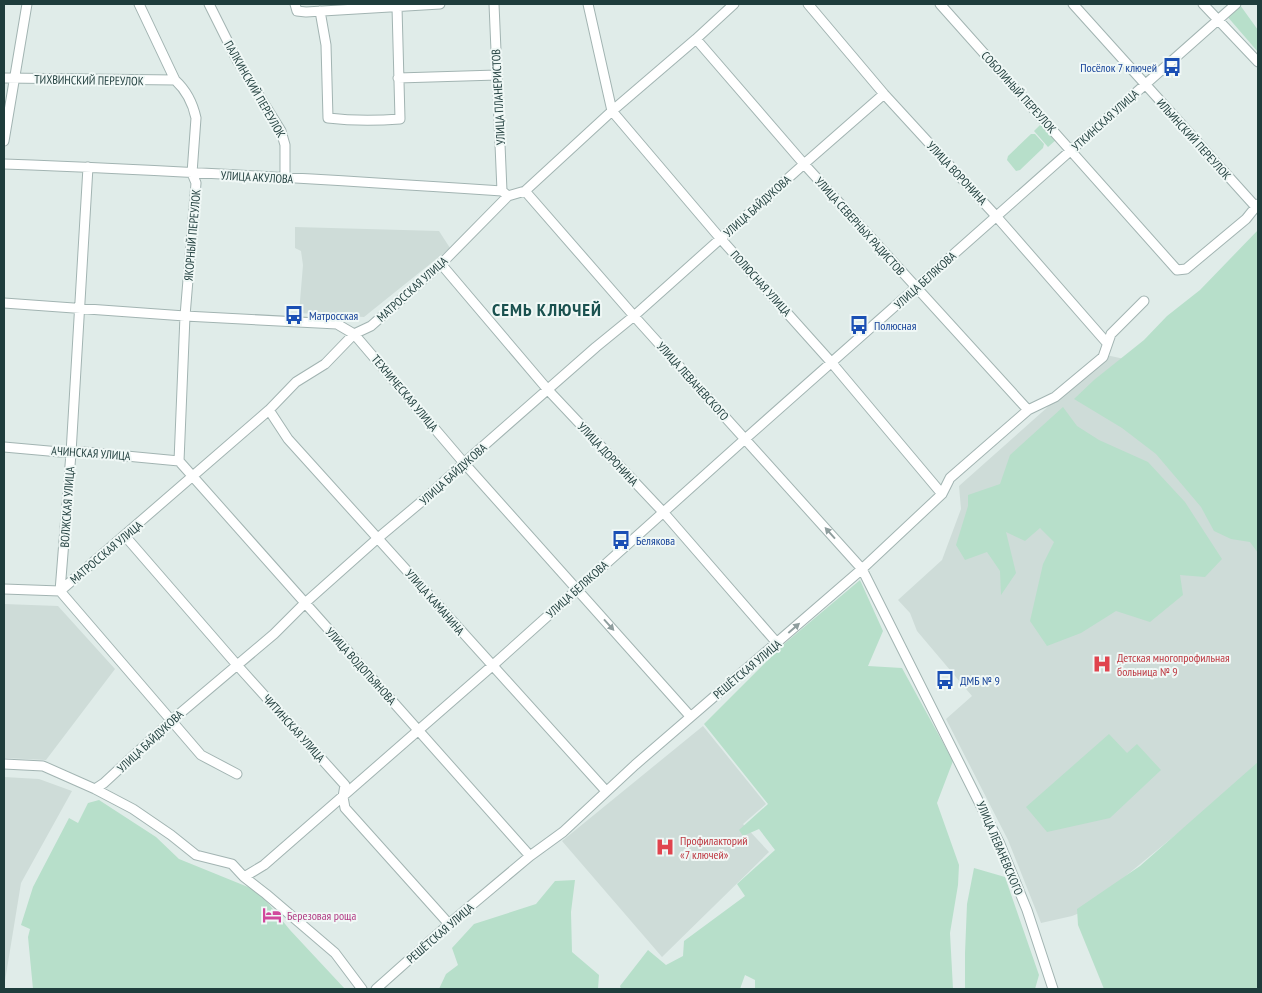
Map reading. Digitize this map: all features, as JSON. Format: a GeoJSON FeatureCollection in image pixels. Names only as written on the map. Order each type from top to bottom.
{"type":"FeatureCollection","features":[{"type":"Feature","properties":{"kind":"street"},"geometry":{"type":"LineString","coordinates":[[4,141],[27,4]]}},
{"type":"Feature","properties":{"kind":"street","name":"ЯКОРНЫЙ ПЕРЕУЛОК"},"geometry":{"type":"LineString","coordinates":[[139,4],[175,80],[180,85],[194,110],[196,138],[192,173],[196,183],[185,316],[178,460]]}},
{"type":"Feature","properties":{"kind":"street","name":"ПАЛКИНСКИЙ ПЕРЕУЛОК"},"geometry":{"type":"LineString","coordinates":[[209,4],[237,60],[284,138],[285,178]]}},
{"type":"Feature","properties":{"kind":"street"},"geometry":{"type":"LineString","coordinates":[[296,7],[320,11],[440,4]]}},
{"type":"Feature","properties":{"kind":"street","name":"УЛИЦА ПЛАНЕРИСТОВ"},"geometry":{"type":"LineString","coordinates":[[494,4],[505,193]]}},
{"type":"Feature","properties":{"kind":"street","name":"ПОЛЮСНАЯ УЛИЦА"},"geometry":{"type":"LineString","coordinates":[[588,4],[612,110],[720,238],[832,362],[942,494]]}},
{"type":"Feature","properties":{"kind":"street","name":"МАТРОССКАЯ УЛИЦА"},"geometry":{"type":"LineString","coordinates":[[4,589],[60,590],[125,536],[269,410],[296,382],[325,364],[354,334],[371,326],[441,264],[505,193],[525,191],[612,110],[734,4]]}},
{"type":"Feature","properties":{"kind":"street","name":"УЛИЦА ВОРОНИНА"},"geometry":{"type":"LineString","coordinates":[[808,4],[884,94],[996,216],[1107,343]]}},
{"type":"Feature","properties":{"kind":"street","name":"СОБОЛИНЫЙ ПЕРЕУЛОК"},"geometry":{"type":"LineString","coordinates":[[940,4],[1177,270],[1186,269],[1246,219],[1257,205]]}},
{"type":"Feature","properties":{"kind":"street","name":"ИЛЬИНСКИЙ ПЕРЕУЛОК"},"geometry":{"type":"LineString","coordinates":[[1073,4],[1257,205]]}},
{"type":"Feature","properties":{"kind":"street"},"geometry":{"type":"LineString","coordinates":[[1203,4],[1258,62]]}},
{"type":"Feature","properties":{"kind":"street","name":"УТКИНСКАЯ УЛИЦА"},"geometry":{"type":"LineString","coordinates":[[996,216],[1236,4]]}},
{"type":"Feature","properties":{"kind":"street"},"geometry":{"type":"LineString","coordinates":[[320,11],[326,45],[328,118],[358,121],[400,119],[397,7]]}},
{"type":"Feature","properties":{"kind":"street","name":"УЛИЦА СЕВЕРНЫХ РАДИСТОВ"},"geometry":{"type":"LineString","coordinates":[[696,39],[804,164],[1028,410]]}},
{"type":"Feature","properties":{"kind":"street"},"geometry":{"type":"LineString","coordinates":[[398,78],[497,74]]}},
{"type":"Feature","properties":{"kind":"street","name":"ТИХВИНСКИЙ ПЕРЕУЛОК"},"geometry":{"type":"LineString","coordinates":[[4,78],[175,80]]}},
{"type":"Feature","properties":{"kind":"street","name":"УЛИЦА БАЙДУКОВА"},"geometry":{"type":"LineString","coordinates":[[95,789],[112,777],[170,721],[274,634],[305,603],[378,538],[634,316],[884,94]]}},
{"type":"Feature","properties":{"kind":"street","name":"УЛИЦА АКУЛОВА"},"geometry":{"type":"LineString","coordinates":[[4,164],[285,178],[505,193]]}},
{"type":"Feature","properties":{"kind":"street","name":"ВОЛЖСКАЯ УЛИЦА"},"geometry":{"type":"LineString","coordinates":[[60,590],[71,453],[88,167]]}},
{"type":"Feature","properties":{"kind":"street","name":"УЛИЦА ЛЕВАНЕВСКОГО"},"geometry":{"type":"LineString","coordinates":[[525,191],[634,316],[862,569],[1000,844],[1026,910],[1053,989]]}},
{"type":"Feature","properties":{"kind":"street","name":"УЛИЦА БЕЛЯКОВА"},"geometry":{"type":"LineString","coordinates":[[244,877],[264,865],[343,797],[996,216]]}},
{"type":"Feature","properties":{"kind":"street","name":"УЛИЦА ДОРОНИНА"},"geometry":{"type":"LineString","coordinates":[[441,264],[548,390],[664,513],[778,643]]}},
{"type":"Feature","properties":{"kind":"street","name":"РЕШЁТСКАЯ УЛИЦА"},"geometry":{"type":"LineString","coordinates":[[376,989],[449,924],[530,856],[563,832],[690,716],[778,643],[862,569],[942,494],[950,478],[1028,410],[1056,397],[1103,356],[1111,334],[1144,301]]}},
{"type":"Feature","properties":{"kind":"street","name":"ТЕХНИЧЕСКАЯ УЛИЦА"},"geometry":{"type":"LineString","coordinates":[[4,303],[185,316],[337,324],[354,334],[464,463],[690,716]]}},
{"type":"Feature","properties":{"kind":"street","name":"УЛИЦА КАМАНИНА"},"geometry":{"type":"LineString","coordinates":[[269,410],[288,439],[606,791]]}},
{"type":"Feature","properties":{"kind":"street","name":"АЧИНСКАЯ УЛИЦА"},"geometry":{"type":"LineString","coordinates":[[4,446],[71,453],[84,452],[178,460]]}},
{"type":"Feature","properties":{"kind":"street"},"geometry":{"type":"LineString","coordinates":[[178,460],[194,476]]}},
{"type":"Feature","properties":{"kind":"street","name":"УЛИЦА ВОДОПЬЯНОВА"},"geometry":{"type":"LineString","coordinates":[[194,476],[530,856]]}},
{"type":"Feature","properties":{"kind":"street","name":"ЧИТИНСКАЯ УЛИЦА"},"geometry":{"type":"LineString","coordinates":[[125,536],[236,665],[345,785],[343,797],[345,808],[449,924]]}},
{"type":"Feature","properties":{"kind":"street"},"geometry":{"type":"LineString","coordinates":[[60,590],[201,755],[237,774]]}},
{"type":"Feature","properties":{"kind":"street"},"geometry":{"type":"LineString","coordinates":[[4,764],[43,766],[95,789],[133,809],[171,834],[196,855],[232,864],[244,877],[335,953],[362,989]]}},
{"type":"Feature","properties":{"kind":"shaded area"},"geometry":{"type":"Polygon","coordinates":[[[295,227],[439,231],[450,248],[364,317],[299,313],[303,265],[301,251],[295,248],[295,227]]]}},
{"type":"Feature","properties":{"kind":"shaded area","name":"Детская многопрофильная больница № 9"},"geometry":{"type":"Polygon","coordinates":[[[1106,355],[1129,360],[1258,477],[1258,767],[1082,912],[1041,923],[1008,840],[946,719],[972,696],[917,631],[910,613],[898,600],[942,560],[961,509],[959,486],[1106,355]]]}},
{"type":"Feature","properties":{"kind":"shaded area"},"geometry":{"type":"Polygon","coordinates":[[[4,604],[58,606],[115,669],[46,760],[4,758],[4,604]]]}},
{"type":"Feature","properties":{"kind":"shaded area","name":"Профилакторий «7 ключей»"},"geometry":{"type":"Polygon","coordinates":[[[703,726],[766,804],[743,824],[769,852],[662,957],[562,841],[703,726]]]}},
{"type":"Feature","properties":{"kind":"shaded area"},"geometry":{"type":"Polygon","coordinates":[[[4,777],[39,779],[72,791],[21,883],[4,987],[4,777]]]}},
{"type":"Feature","properties":{"kind":"green space"},"geometry":{"type":"Polygon","coordinates":[[[1240,5],[1258,30],[1258,52],[1226,15],[1240,5]]]}},
{"type":"Feature","properties":{"kind":"green space"},"geometry":{"type":"Polygon","coordinates":[[[1042,123],[1057,139],[1048,147],[1034,131],[1042,123]]]}},
{"type":"Feature","properties":{"kind":"green space"},"geometry":{"type":"Polygon","coordinates":[[[1031,134],[1035,134],[1044,144],[1043,148],[1020,170],[1016,171],[1007,160],[1008,156],[1031,134]]]}},
{"type":"Feature","properties":{"kind":"green space"},"geometry":{"type":"Polygon","coordinates":[[[1258,230],[1258,553],[1250,542],[1231,539],[1214,531],[1201,507],[1156,454],[1122,428],[1074,399],[1094,380],[1144,340],[1167,316],[1200,290],[1258,230]]]}},
{"type":"Feature","properties":{"kind":"green space"},"geometry":{"type":"Polygon","coordinates":[[[1063,407],[1077,426],[1099,440],[1148,462],[1185,502],[1222,559],[1205,577],[1180,575],[1183,595],[1150,622],[1116,611],[1081,633],[1047,646],[1030,621],[1043,564],[1054,542],[1040,528],[1025,541],[1006,532],[1016,573],[1001,595],[1000,571],[987,552],[965,560],[956,545],[968,506],[968,495],[1000,484],[1010,455],[1063,407]]]}},
{"type":"Feature","properties":{"kind":"green space"},"geometry":{"type":"Polygon","coordinates":[[[860,580],[883,631],[868,666],[902,668],[953,761],[937,803],[959,865],[958,885],[950,933],[953,989],[755,989],[755,980],[745,975],[740,989],[621,989],[620,986],[648,950],[666,965],[683,956],[684,941],[745,896],[737,884],[775,850],[759,829],[743,836],[739,830],[768,804],[704,724],[784,644],[860,580]]]}},
{"type":"Feature","properties":{"kind":"green space"},"geometry":{"type":"Polygon","coordinates":[[[1109,734],[1127,753],[1137,744],[1161,770],[1110,818],[1047,832],[1026,807],[1109,734]]]}},
{"type":"Feature","properties":{"kind":"green space"},"geometry":{"type":"Polygon","coordinates":[[[1258,762],[1258,989],[1104,989],[1078,925],[1077,909],[1140,866],[1258,762]]]}},
{"type":"Feature","properties":{"kind":"green space"},"geometry":{"type":"Polygon","coordinates":[[[99,800],[156,837],[179,859],[258,891],[290,930],[345,989],[33,989],[28,937],[30,929],[21,925],[33,887],[69,818],[78,823],[88,803],[99,800]]]}},
{"type":"Feature","properties":{"kind":"green space"},"geometry":{"type":"Polygon","coordinates":[[[974,868],[1005,877],[1039,975],[1035,989],[965,989],[967,904],[974,868]]]}},
{"type":"Feature","properties":{"kind":"green space"},"geometry":{"type":"Polygon","coordinates":[[[575,880],[571,912],[572,952],[599,975],[598,989],[439,989],[446,974],[458,965],[452,948],[474,924],[536,904],[555,881],[575,880]]]}},
{"type":"Feature","properties":{"kind":"place","name":"Посёлок 7 ключей"},"geometry":{"type":"Point","coordinates":[1172,67]}},
{"type":"Feature","properties":{"kind":"place","name":"Матросская"},"geometry":{"type":"Point","coordinates":[294,315]}},
{"type":"Feature","properties":{"kind":"place","name":"Полюсная"},"geometry":{"type":"Point","coordinates":[859,325]}},
{"type":"Feature","properties":{"kind":"place","name":"Белякова"},"geometry":{"type":"Point","coordinates":[621,540]}},
{"type":"Feature","properties":{"kind":"place","name":"Детская многопрофильная больница № 9"},"geometry":{"type":"Point","coordinates":[1102,664]}},
{"type":"Feature","properties":{"kind":"place","name":"ДМБ № 9"},"geometry":{"type":"Point","coordinates":[945,680]}},
{"type":"Feature","properties":{"kind":"place","name":"Профилакторий «7 ключей»"},"geometry":{"type":"Point","coordinates":[665,847]}},
{"type":"Feature","properties":{"kind":"place","name":"Березовая роща"},"geometry":{"type":"Point","coordinates":[272,915]}},
{"type":"Feature","properties":{"kind":"district","name":"СЕМЬ КЛЮЧЕЙ"},"geometry":{"type":"Point","coordinates":[547,309]}}]}
